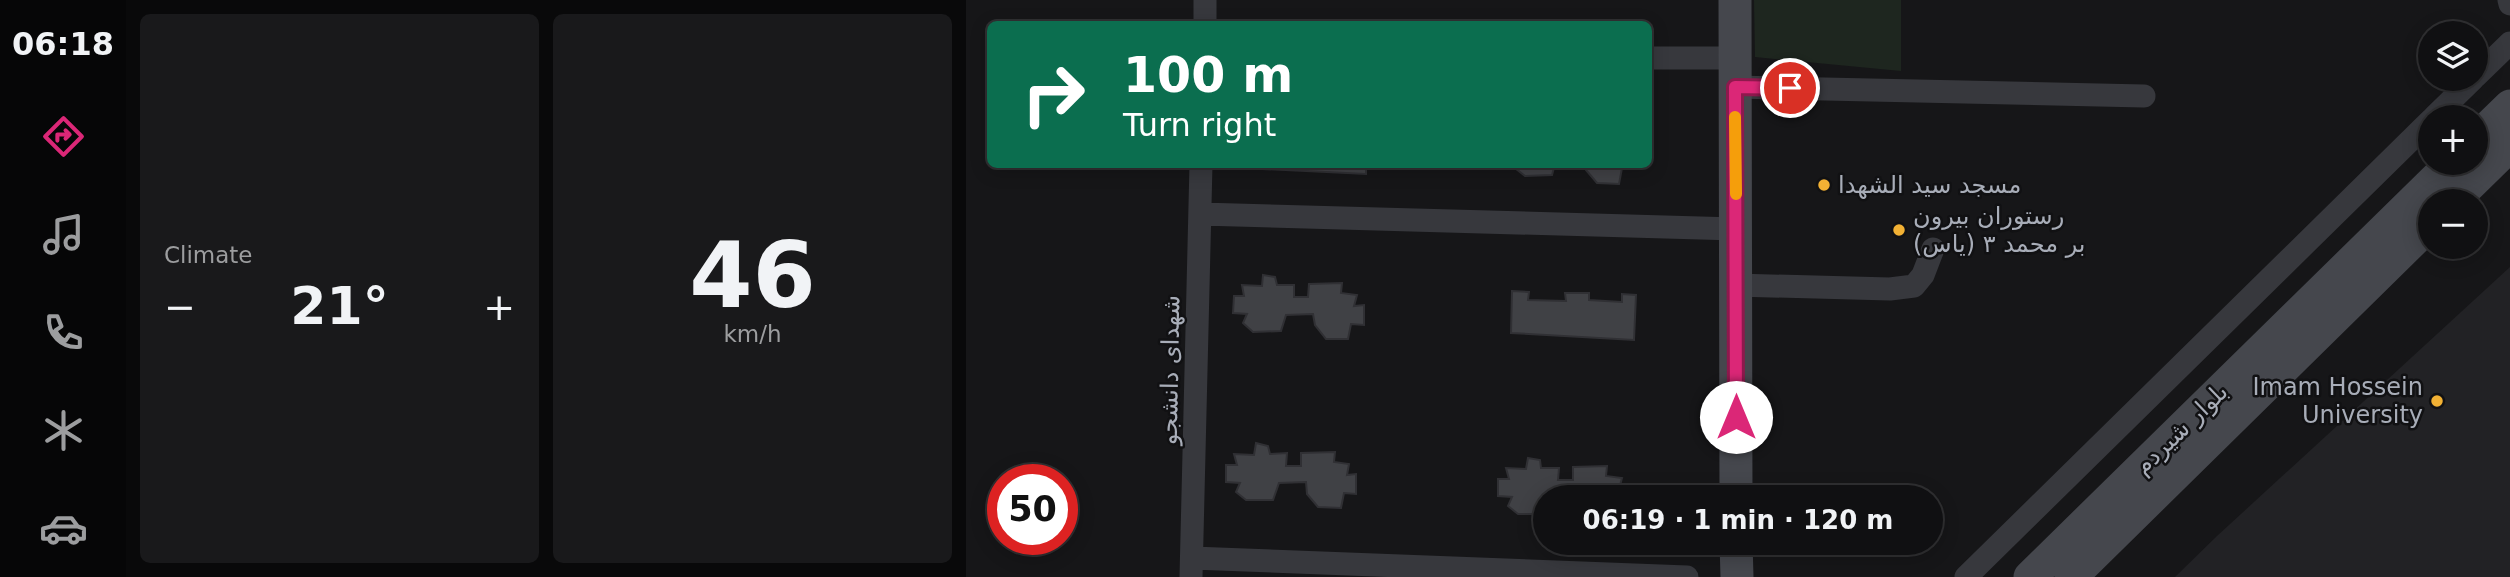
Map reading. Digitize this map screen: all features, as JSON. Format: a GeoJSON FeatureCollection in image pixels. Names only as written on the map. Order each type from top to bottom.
{"type":"FeatureCollection","features":[{"type":"Feature","properties":{"kind":"main road"},"geometry":{"type":"LineString","coordinates":[[1735,0],[1736,485]]}},
{"type":"Feature","properties":{"kind":"main road"},"geometry":{"type":"LineString","coordinates":[[2488,127],[2510,106]]}},
{"type":"Feature","properties":{"kind":"main road"},"geometry":{"type":"LineString","coordinates":[[2465,189],[2510,145]]}},
{"type":"Feature","properties":{"kind":"main road","name":"بلوار شیردم"},"geometry":{"type":"LineString","coordinates":[[2030,577],[2440,175]]}},
{"type":"Feature","properties":{"kind":"main road","name":"بلوار شیردم"},"geometry":{"type":"LineString","coordinates":[[2071,577],[2418,236]]}},
{"type":"Feature","properties":{"kind":"main road"},"geometry":{"type":"LineString","coordinates":[[1737,555],[1737,577]]}},
{"type":"Feature","properties":{"kind":"street"},"geometry":{"type":"LineString","coordinates":[[1205,0],[1205,21]]}},
{"type":"Feature","properties":{"kind":"street"},"geometry":{"type":"LineString","coordinates":[[2488,64],[2510,43]]}},
{"type":"Feature","properties":{"kind":"street"},"geometry":{"type":"LineString","coordinates":[[1652,59],[1735,72],[2144,96]]}},
{"type":"Feature","properties":{"kind":"street"},"geometry":{"type":"LineString","coordinates":[[2446,105],[2461,91]]}},
{"type":"Feature","properties":{"kind":"street"},"geometry":{"type":"LineString","coordinates":[[1966,577],[2418,133]]}},
{"type":"Feature","properties":{"kind":"street","name":"شهدای دانشجو"},"geometry":{"type":"LineString","coordinates":[[1192,568],[1201,168]]}},
{"type":"Feature","properties":{"kind":"street"},"geometry":{"type":"LineString","coordinates":[[1200,214],[1736,229]]}},
{"type":"Feature","properties":{"kind":"street"},"geometry":{"type":"LineString","coordinates":[[1735,285],[1890,289],[1914,286],[1923,275],[1933,249]]}},
{"type":"Feature","properties":{"kind":"street"},"geometry":{"type":"LineString","coordinates":[[1192,568],[1688,577]]}},
{"type":"Feature","properties":{"kind":"shaded area"},"geometry":{"type":"Polygon","coordinates":[[[1754,0],[1901,0],[1901,71],[1755,57],[1754,0]]]}},
{"type":"Feature","properties":{"kind":"shaded area","name":"Imam Hossein University"},"geometry":{"type":"Polygon","coordinates":[[[2510,267],[2510,577],[2175,577],[2217,536],[2510,267]]]}},
{"type":"Feature","properties":{"kind":"building"},"geometry":{"type":"Polygon","coordinates":[[[1242,168],[1366,168],[1366,174],[1242,168]]]}},
{"type":"Feature","properties":{"kind":"building"},"geometry":{"type":"Polygon","coordinates":[[[1515,168],[1554,168],[1552,175],[1525,176],[1515,168]]]}},
{"type":"Feature","properties":{"kind":"building"},"geometry":{"type":"Polygon","coordinates":[[[1622,168],[1619,184],[1597,183],[1586,170],[1622,168]]]}},
{"type":"Feature","properties":{"kind":"building"},"geometry":{"type":"Polygon","coordinates":[[[1263,275],[1275,277],[1277,285],[1294,285],[1294,297],[1308,297],[1309,284],[1342,283],[1341,293],[1357,295],[1354,306],[1364,305],[1364,325],[1351,324],[1348,339],[1326,339],[1315,325],[1313,314],[1286,315],[1281,331],[1253,332],[1243,323],[1247,314],[1233,313],[1234,296],[1244,296],[1242,285],[1262,286],[1263,275]]]}},
{"type":"Feature","properties":{"kind":"building"},"geometry":{"type":"Polygon","coordinates":[[[1512,291],[1529,292],[1528,300],[1566,301],[1565,293],[1589,293],[1589,300],[1622,302],[1622,294],[1636,295],[1634,340],[1511,333],[1512,291]]]}},
{"type":"Feature","properties":{"kind":"building"},"geometry":{"type":"Polygon","coordinates":[[[1256,443],[1268,446],[1270,454],[1287,453],[1286,466],[1301,466],[1301,453],[1335,452],[1334,462],[1349,464],[1347,475],[1356,474],[1356,494],[1344,493],[1341,508],[1318,507],[1307,494],[1306,482],[1279,483],[1273,500],[1246,500],[1236,492],[1240,483],[1226,482],[1226,465],[1237,465],[1234,454],[1254,455],[1256,443]]]}},
{"type":"Feature","properties":{"kind":"building"},"geometry":{"type":"Polygon","coordinates":[[[1528,458],[1540,460],[1541,468],[1559,468],[1558,480],[1573,480],[1573,467],[1607,466],[1606,476],[1622,478],[1620,485],[1533,485],[1533,514],[1518,514],[1508,506],[1512,497],[1498,496],[1498,479],[1509,479],[1506,468],[1526,469],[1528,458]]]}},
{"type":"Feature","properties":{"kind":"slow traffic"},"geometry":{"type":"LineString","coordinates":[[1735,117],[1736,194]]}},
{"type":"Feature","properties":{"kind":"place","name":"مسجد سید الشهدا"},"geometry":{"type":"Point","coordinates":[1824,185]}},
{"type":"Feature","properties":{"kind":"place","name":"رستوران بیرون بر محمد ۳ (یاس)"},"geometry":{"type":"Point","coordinates":[1899,230]}},
{"type":"Feature","properties":{"kind":"place","name":"Imam Hossein University"},"geometry":{"type":"Point","coordinates":[2437,401]}},
{"type":"Feature","properties":{"kind":"route"},"geometry":{"type":"LineString","coordinates":[[1736,417],[1735,87],[1790,88]]}}]}
